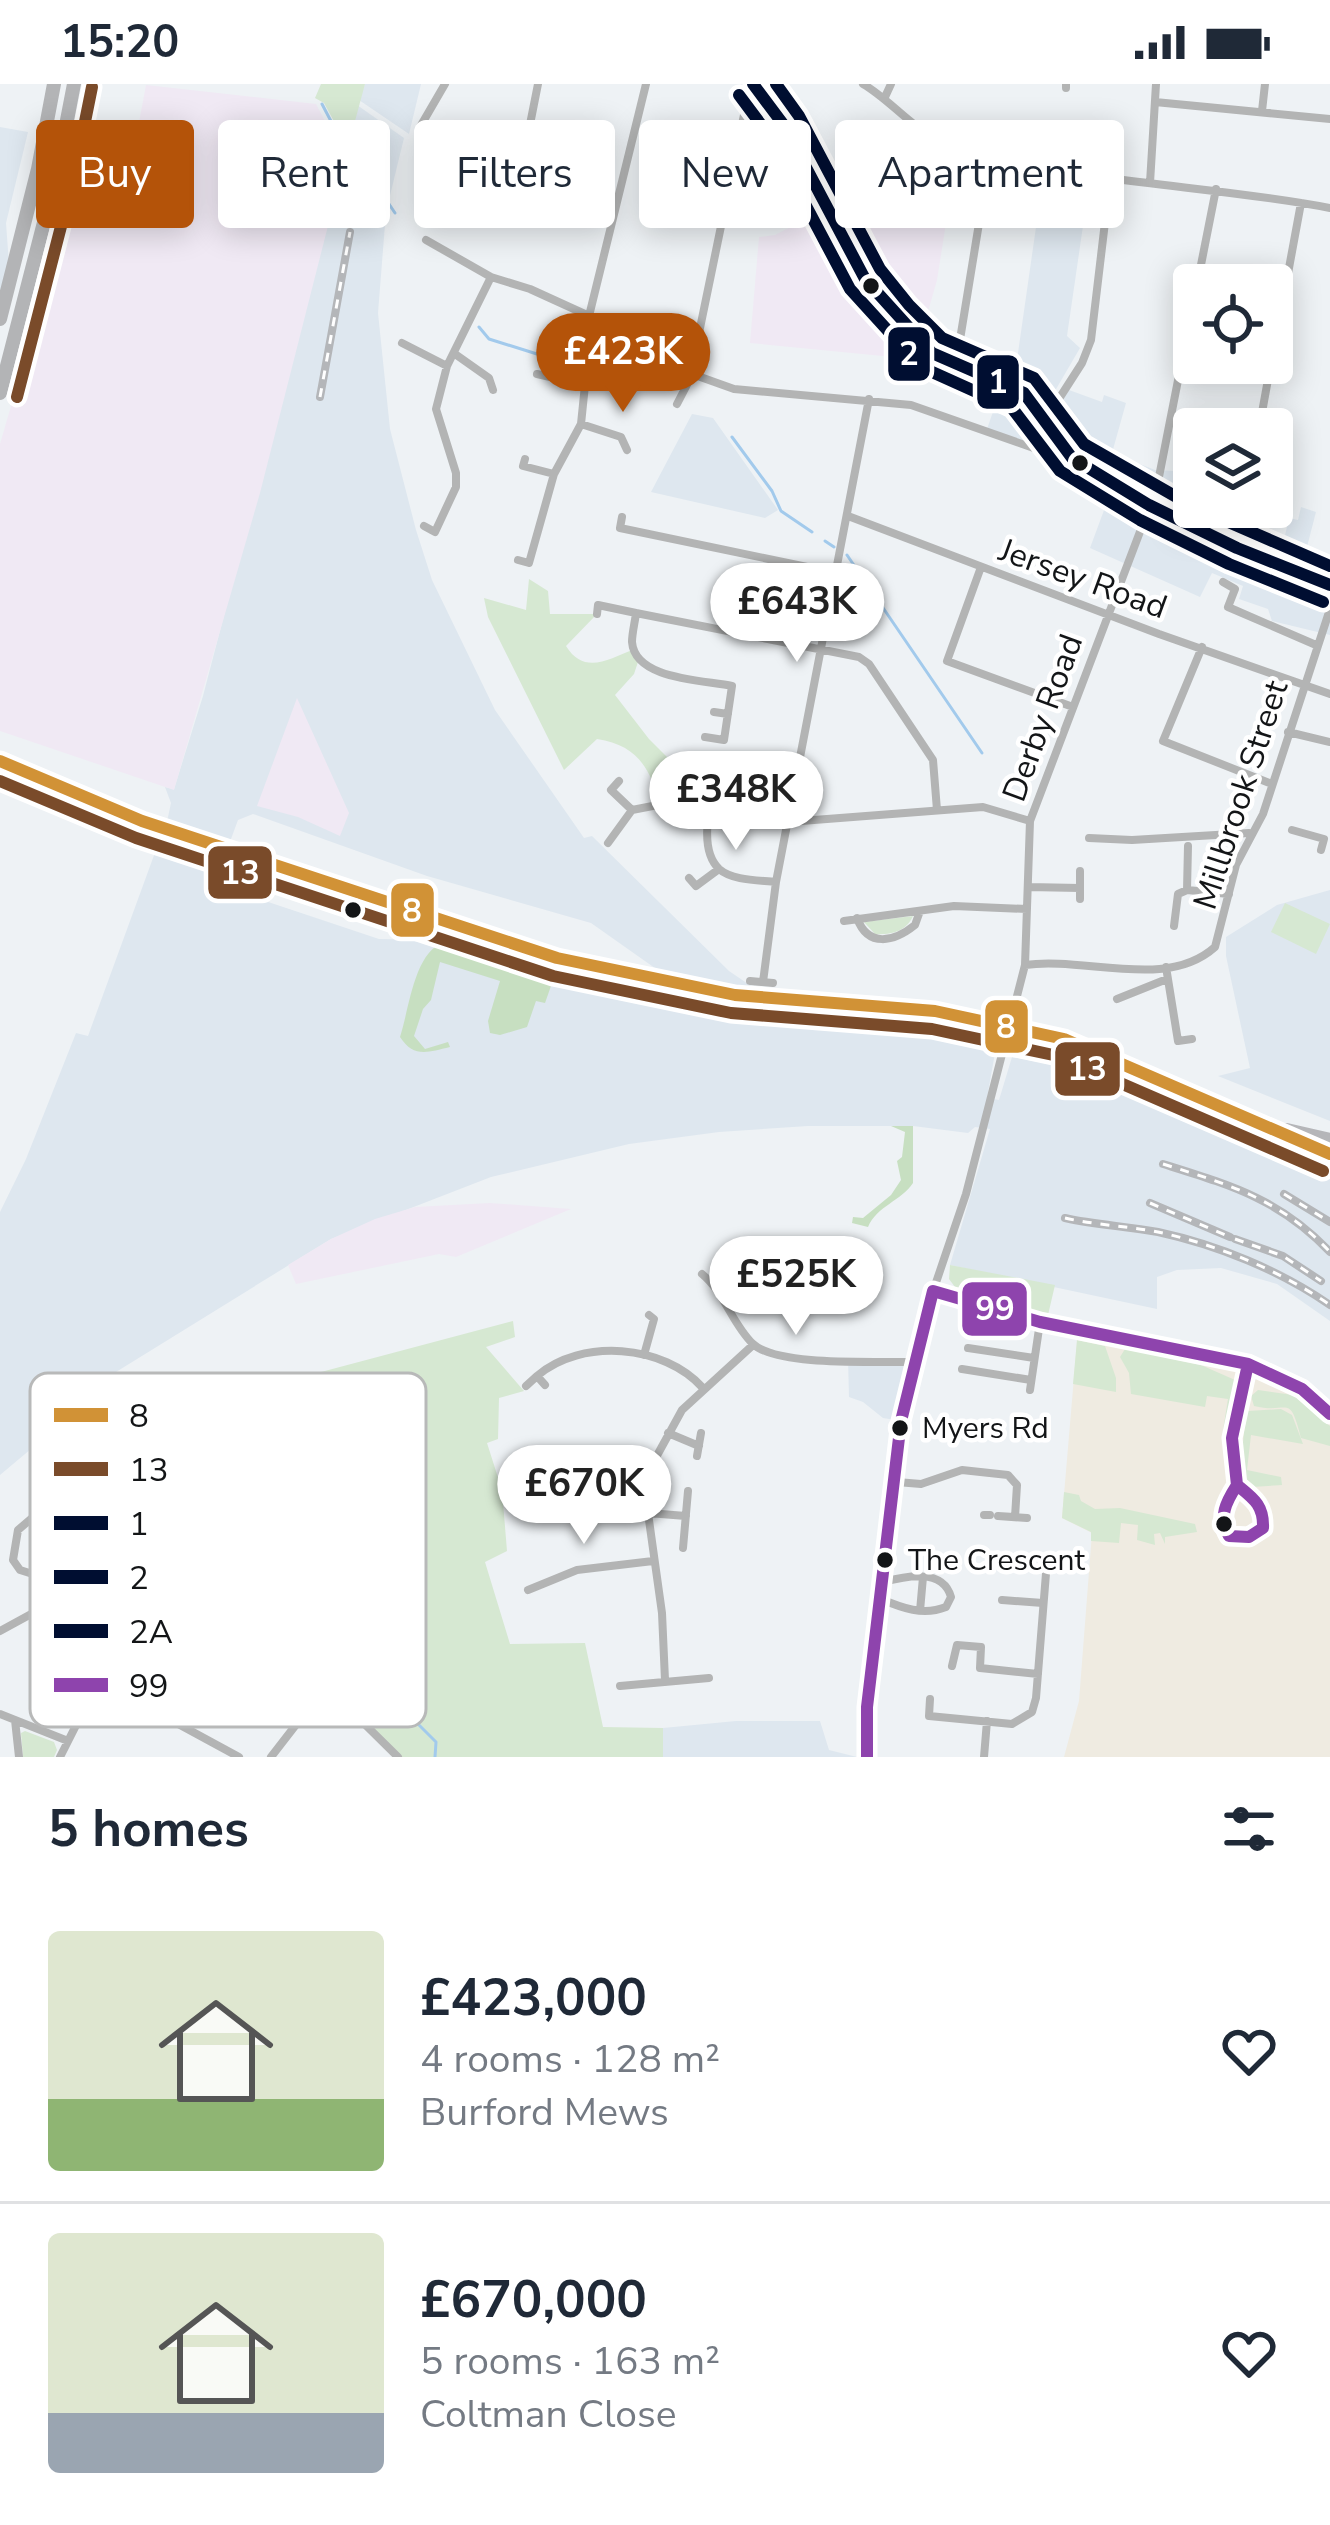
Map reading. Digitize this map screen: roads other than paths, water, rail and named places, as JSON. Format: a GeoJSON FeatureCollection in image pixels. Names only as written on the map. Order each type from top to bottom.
{"type":"FeatureCollection","features":[{"type":"Feature","properties":{"kind":"highway"},"geometry":{"type":"LineString","coordinates":[[0,319],[54,84]]}},
{"type":"Feature","properties":{"kind":"highway"},"geometry":{"type":"LineString","coordinates":[[0,393],[57,172],[74,84]]}},
{"type":"Feature","properties":{"kind":"main road"},"geometry":{"type":"LineString","coordinates":[[755,87],[783,124],[865,279],[932,353],[1015,387],[1032,400],[1078,464],[1237,548],[1330,585]]}},
{"type":"Feature","properties":{"kind":"main road"},"geometry":{"type":"LineString","coordinates":[[0,761],[142,821],[557,958],[735,995],[898,1006],[1036,1031],[1102,1053],[1330,1154]]}},
{"type":"Feature","properties":{"kind":"main road"},"geometry":{"type":"LineString","coordinates":[[1263,1124],[1330,1139]]}},
{"type":"Feature","properties":{"kind":"street"},"geometry":{"type":"LineString","coordinates":[[87,120],[93,84]]}},
{"type":"Feature","properties":{"kind":"street"},"geometry":{"type":"LineString","coordinates":[[446,84],[420,128],[420,139],[506,195],[518,185],[538,84]]}},
{"type":"Feature","properties":{"kind":"street"},"geometry":{"type":"LineString","coordinates":[[518,560],[529,563],[554,474],[581,424],[585,385],[580,361],[646,84]]}},
{"type":"Feature","properties":{"kind":"street"},"geometry":{"type":"LineString","coordinates":[[863,84],[913,120]]}},
{"type":"Feature","properties":{"kind":"street"},"geometry":{"type":"LineString","coordinates":[[886,97],[891,84]]}},
{"type":"Feature","properties":{"kind":"street"},"geometry":{"type":"LineString","coordinates":[[1150,183],[1156,84]]}},
{"type":"Feature","properties":{"kind":"street"},"geometry":{"type":"LineString","coordinates":[[1262,111],[1265,84]]}},
{"type":"Feature","properties":{"kind":"street"},"geometry":{"type":"LineString","coordinates":[[426,240],[491,277],[530,289],[677,356],[699,333],[746,105],[755,87]]}},
{"type":"Feature","properties":{"kind":"street"},"geometry":{"type":"LineString","coordinates":[[1155,102],[1330,119]]}},
{"type":"Feature","properties":{"kind":"street"},"geometry":{"type":"LineString","coordinates":[[1124,181],[1216,189],[1330,208]]}},
{"type":"Feature","properties":{"kind":"street"},"geometry":{"type":"LineString","coordinates":[[1201,264],[1216,189]]}},
{"type":"Feature","properties":{"kind":"street"},"geometry":{"type":"LineString","coordinates":[[1290,264],[1301,202]]}},
{"type":"Feature","properties":{"kind":"street"},"geometry":{"type":"LineString","coordinates":[[956,366],[978,228]]}},
{"type":"Feature","properties":{"kind":"street"},"geometry":{"type":"LineString","coordinates":[[1046,419],[1082,364],[1091,340],[1104,228]]}},
{"type":"Feature","properties":{"kind":"street"},"geometry":{"type":"LineString","coordinates":[[424,526],[439,534],[455,487],[456,473],[436,409],[447,366],[491,277]]}},
{"type":"Feature","properties":{"kind":"street"},"geometry":{"type":"LineString","coordinates":[[402,343],[447,366]]}},
{"type":"Feature","properties":{"kind":"street"},"geometry":{"type":"LineString","coordinates":[[455,354],[488,378],[493,390]]}},
{"type":"Feature","properties":{"kind":"street"},"geometry":{"type":"LineString","coordinates":[[678,369],[734,389],[911,405],[1042,451],[1061,446]]}},
{"type":"Feature","properties":{"kind":"street"},"geometry":{"type":"LineString","coordinates":[[537,374],[585,385]]}},
{"type":"Feature","properties":{"kind":"street"},"geometry":{"type":"LineString","coordinates":[[677,404],[692,375]]}},
{"type":"Feature","properties":{"kind":"street","name":"Derby Road"},"geometry":{"type":"LineString","coordinates":[[867,1757],[867,1707],[901,1421],[1025,965],[1030,821],[1157,487],[1177,384]]}},
{"type":"Feature","properties":{"kind":"street"},"geometry":{"type":"LineString","coordinates":[[751,981],[768,983],[776,883],[869,399]]}},
{"type":"Feature","properties":{"kind":"street"},"geometry":{"type":"LineString","coordinates":[[581,424],[621,436],[627,450]]}},
{"type":"Feature","properties":{"kind":"street"},"geometry":{"type":"LineString","coordinates":[[525,459],[523,466],[554,474]]}},
{"type":"Feature","properties":{"kind":"street","name":"Jersey Road"},"geometry":{"type":"LineString","coordinates":[[848,515],[1330,694]]}},
{"type":"Feature","properties":{"kind":"street"},"geometry":{"type":"LineString","coordinates":[[622,518],[620,528],[836,573]]}},
{"type":"Feature","properties":{"kind":"street"},"geometry":{"type":"LineString","coordinates":[[1237,548],[1241,528]]}},
{"type":"Feature","properties":{"kind":"street"},"geometry":{"type":"LineString","coordinates":[[981,567],[947,661],[1072,706]]}},
{"type":"Feature","properties":{"kind":"street"},"geometry":{"type":"LineString","coordinates":[[1223,582],[1235,589],[1228,607],[1316,645]]}},
{"type":"Feature","properties":{"kind":"street"},"geometry":{"type":"LineString","coordinates":[[597,614],[598,605],[859,657],[869,664],[933,760],[938,810]]}},
{"type":"Feature","properties":{"kind":"street"},"geometry":{"type":"LineString","coordinates":[[1256,622],[1264,607]]}},
{"type":"Feature","properties":{"kind":"street","name":"Millbrook Street"},"geometry":{"type":"LineString","coordinates":[[1025,965],[1187,965],[1215,946],[1236,865],[1263,814],[1330,609]]}},
{"type":"Feature","properties":{"kind":"street"},"geometry":{"type":"LineString","coordinates":[[636,613],[632,640],[636,657],[652,670],[732,686],[724,740],[705,737]]}},
{"type":"Feature","properties":{"kind":"street"},"geometry":{"type":"LineString","coordinates":[[1202,647],[1163,741],[1273,784]]}},
{"type":"Feature","properties":{"kind":"street"},"geometry":{"type":"LineString","coordinates":[[714,712],[728,714]]}},
{"type":"Feature","properties":{"kind":"street"},"geometry":{"type":"LineString","coordinates":[[1288,732],[1330,742]]}},
{"type":"Feature","properties":{"kind":"street"},"geometry":{"type":"LineString","coordinates":[[706,762],[719,765],[709,853],[719,869],[734,877],[776,883]]}},
{"type":"Feature","properties":{"kind":"street"},"geometry":{"type":"LineString","coordinates":[[619,781],[611,790],[632,810]]}},
{"type":"Feature","properties":{"kind":"street"},"geometry":{"type":"LineString","coordinates":[[608,842],[632,810],[668,803],[712,809]]}},
{"type":"Feature","properties":{"kind":"street"},"geometry":{"type":"LineString","coordinates":[[788,822],[983,807],[1030,821]]}},
{"type":"Feature","properties":{"kind":"street"},"geometry":{"type":"LineString","coordinates":[[1321,850],[1330,823]]}},
{"type":"Feature","properties":{"kind":"street"},"geometry":{"type":"LineString","coordinates":[[1292,830],[1324,838]]}},
{"type":"Feature","properties":{"kind":"street"},"geometry":{"type":"LineString","coordinates":[[1089,838],[1250,833]]}},
{"type":"Feature","properties":{"kind":"street"},"geometry":{"type":"LineString","coordinates":[[1187,890],[1188,846]]}},
{"type":"Feature","properties":{"kind":"street"},"geometry":{"type":"LineString","coordinates":[[688,878],[695,886],[719,869]]}},
{"type":"Feature","properties":{"kind":"street"},"geometry":{"type":"LineString","coordinates":[[1079,871],[1080,899]]}},
{"type":"Feature","properties":{"kind":"street"},"geometry":{"type":"LineString","coordinates":[[1028,887],[1079,888]]}},
{"type":"Feature","properties":{"kind":"street"},"geometry":{"type":"LineString","coordinates":[[1174,926],[1178,894],[1187,890],[1229,894]]}},
{"type":"Feature","properties":{"kind":"street"},"geometry":{"type":"LineString","coordinates":[[844,921],[954,906],[1027,909]]}},
{"type":"Feature","properties":{"kind":"street"},"geometry":{"type":"LineString","coordinates":[[857,918],[862,931],[888,940],[915,926],[920,911]]}},
{"type":"Feature","properties":{"kind":"street"},"geometry":{"type":"LineString","coordinates":[[1166,967],[1178,1041],[1192,1039]]}},
{"type":"Feature","properties":{"kind":"street"},"geometry":{"type":"LineString","coordinates":[[1117,999],[1167,979]]}},
{"type":"Feature","properties":{"kind":"street"},"geometry":{"type":"LineString","coordinates":[[702,1274],[714,1284],[754,1345],[796,1360],[914,1363]]}},
{"type":"Feature","properties":{"kind":"street"},"geometry":{"type":"LineString","coordinates":[[933,1291],[1040,1322],[1248,1364],[1302,1389],[1330,1414]]}},
{"type":"Feature","properties":{"kind":"street"},"geometry":{"type":"LineString","coordinates":[[644,1355],[654,1319]]}},
{"type":"Feature","properties":{"kind":"street"},"geometry":{"type":"LineString","coordinates":[[962,1369],[1031,1385],[1040,1322]]}},
{"type":"Feature","properties":{"kind":"street"},"geometry":{"type":"LineString","coordinates":[[665,1681],[647,1513],[654,1462],[668,1433],[703,1388],[754,1345]]}},
{"type":"Feature","properties":{"kind":"street"},"geometry":{"type":"LineString","coordinates":[[968,1348],[1034,1358]]}},
{"type":"Feature","properties":{"kind":"street"},"geometry":{"type":"LineString","coordinates":[[526,1386],[541,1380],[554,1362],[592,1351],[644,1355],[688,1371],[703,1388]]}},
{"type":"Feature","properties":{"kind":"street"},"geometry":{"type":"LineString","coordinates":[[1237,1485],[1263,1508],[1263,1528],[1249,1537],[1229,1536],[1224,1530],[1223,1505],[1237,1485],[1232,1438],[1248,1364]]}},
{"type":"Feature","properties":{"kind":"street"},"geometry":{"type":"LineString","coordinates":[[668,1433],[698,1451],[700,1432]]}},
{"type":"Feature","properties":{"kind":"street"},"geometry":{"type":"LineString","coordinates":[[538,1485],[589,1452],[614,1449],[654,1462]]}},
{"type":"Feature","properties":{"kind":"street"},"geometry":{"type":"LineString","coordinates":[[897,1483],[922,1484],[962,1471],[1008,1474],[1017,1485],[1015,1517]]}},
{"type":"Feature","properties":{"kind":"street"},"geometry":{"type":"LineString","coordinates":[[599,1512],[599,1495],[604,1492],[648,1490]]}},
{"type":"Feature","properties":{"kind":"street"},"geometry":{"type":"LineString","coordinates":[[683,1548],[688,1491]]}},
{"type":"Feature","properties":{"kind":"street"},"geometry":{"type":"LineString","coordinates":[[647,1513],[686,1516]]}},
{"type":"Feature","properties":{"kind":"street"},"geometry":{"type":"LineString","coordinates":[[991,1516],[1027,1518]]}},
{"type":"Feature","properties":{"kind":"street"},"geometry":{"type":"LineString","coordinates":[[30,1520],[18,1530],[14,1560],[20,1570],[30,1573]]}},
{"type":"Feature","properties":{"kind":"street"},"geometry":{"type":"LineString","coordinates":[[529,1590],[577,1570],[653,1561]]}},
{"type":"Feature","properties":{"kind":"street"},"geometry":{"type":"LineString","coordinates":[[930,1700],[928,1716],[1012,1724],[1024,1720],[1036,1699],[1046,1561]]}},
{"type":"Feature","properties":{"kind":"street"},"geometry":{"type":"LineString","coordinates":[[920,1611],[923,1576]]}},
{"type":"Feature","properties":{"kind":"street"},"geometry":{"type":"LineString","coordinates":[[881,1599],[920,1611],[946,1607],[951,1597],[940,1580],[923,1576],[883,1582]]}},
{"type":"Feature","properties":{"kind":"street"},"geometry":{"type":"LineString","coordinates":[[540,1586],[544,1596]]}},
{"type":"Feature","properties":{"kind":"street"},"geometry":{"type":"LineString","coordinates":[[1003,1600],[1043,1604]]}},
{"type":"Feature","properties":{"kind":"street"},"geometry":{"type":"LineString","coordinates":[[0,1631],[30,1616]]}},
{"type":"Feature","properties":{"kind":"street"},"geometry":{"type":"LineString","coordinates":[[952,1666],[956,1645],[981,1647],[980,1669],[1038,1674]]}},
{"type":"Feature","properties":{"kind":"street"},"geometry":{"type":"LineString","coordinates":[[620,1686],[709,1678]]}},
{"type":"Feature","properties":{"kind":"street"},"geometry":{"type":"LineString","coordinates":[[0,1714],[30,1726]]}},
{"type":"Feature","properties":{"kind":"street"},"geometry":{"type":"LineString","coordinates":[[15,1720],[19,1757]]}},
{"type":"Feature","properties":{"kind":"street"},"geometry":{"type":"LineString","coordinates":[[984,1757],[987,1721]]}},
{"type":"Feature","properties":{"kind":"street"},"geometry":{"type":"LineString","coordinates":[[33,1727],[68,1741]]}},
{"type":"Feature","properties":{"kind":"street"},"geometry":{"type":"LineString","coordinates":[[60,1757],[75,1727]]}},
{"type":"Feature","properties":{"kind":"street"},"geometry":{"type":"LineString","coordinates":[[182,1727],[238,1757]]}},
{"type":"Feature","properties":{"kind":"street"},"geometry":{"type":"LineString","coordinates":[[271,1757],[294,1727]]}},
{"type":"Feature","properties":{"kind":"street"},"geometry":{"type":"LineString","coordinates":[[368,1727],[398,1757]]}},
{"type":"Feature","properties":{"kind":"waterway"},"geometry":{"type":"LineString","coordinates":[[322,104],[330,120]]}},
{"type":"Feature","properties":{"kind":"waterway"},"geometry":{"type":"LineString","coordinates":[[390,206],[395,213]]}},
{"type":"Feature","properties":{"kind":"waterway"},"geometry":{"type":"LineString","coordinates":[[479,327],[489,339],[537,354]]}},
{"type":"Feature","properties":{"kind":"waterway"},"geometry":{"type":"LineString","coordinates":[[732,437],[781,511],[812,532]]}},
{"type":"Feature","properties":{"kind":"waterway"},"geometry":{"type":"LineString","coordinates":[[825,541],[834,547]]}},
{"type":"Feature","properties":{"kind":"waterway"},"geometry":{"type":"LineString","coordinates":[[847,555],[982,753]]}},
{"type":"Feature","properties":{"kind":"waterway"},"geometry":{"type":"LineString","coordinates":[[421,1727],[436,1742],[435,1757]]}},
{"type":"Feature","properties":{"kind":"railway"},"geometry":{"type":"LineString","coordinates":[[320,397],[350,232]]}},
{"type":"Feature","properties":{"kind":"railway"},"geometry":{"type":"LineString","coordinates":[[1163,1164],[1273,1206],[1330,1252]]}},
{"type":"Feature","properties":{"kind":"railway"},"geometry":{"type":"LineString","coordinates":[[1284,1194],[1330,1222]]}},
{"type":"Feature","properties":{"kind":"railway"},"geometry":{"type":"LineString","coordinates":[[1150,1203],[1230,1237]]}},
{"type":"Feature","properties":{"kind":"railway"},"geometry":{"type":"LineString","coordinates":[[1065,1218],[1203,1244],[1269,1270],[1330,1305]]}},
{"type":"Feature","properties":{"kind":"railway"},"geometry":{"type":"LineString","coordinates":[[1235,1239],[1283,1256],[1321,1281]]}},
{"type":"Feature","properties":{"kind":"place","name":"Myers Rd"},"geometry":{"type":"Point","coordinates":[900,1428]}},
{"type":"Feature","properties":{"kind":"place","name":"The Crescent"},"geometry":{"type":"Point","coordinates":[885,1560]}}]}
